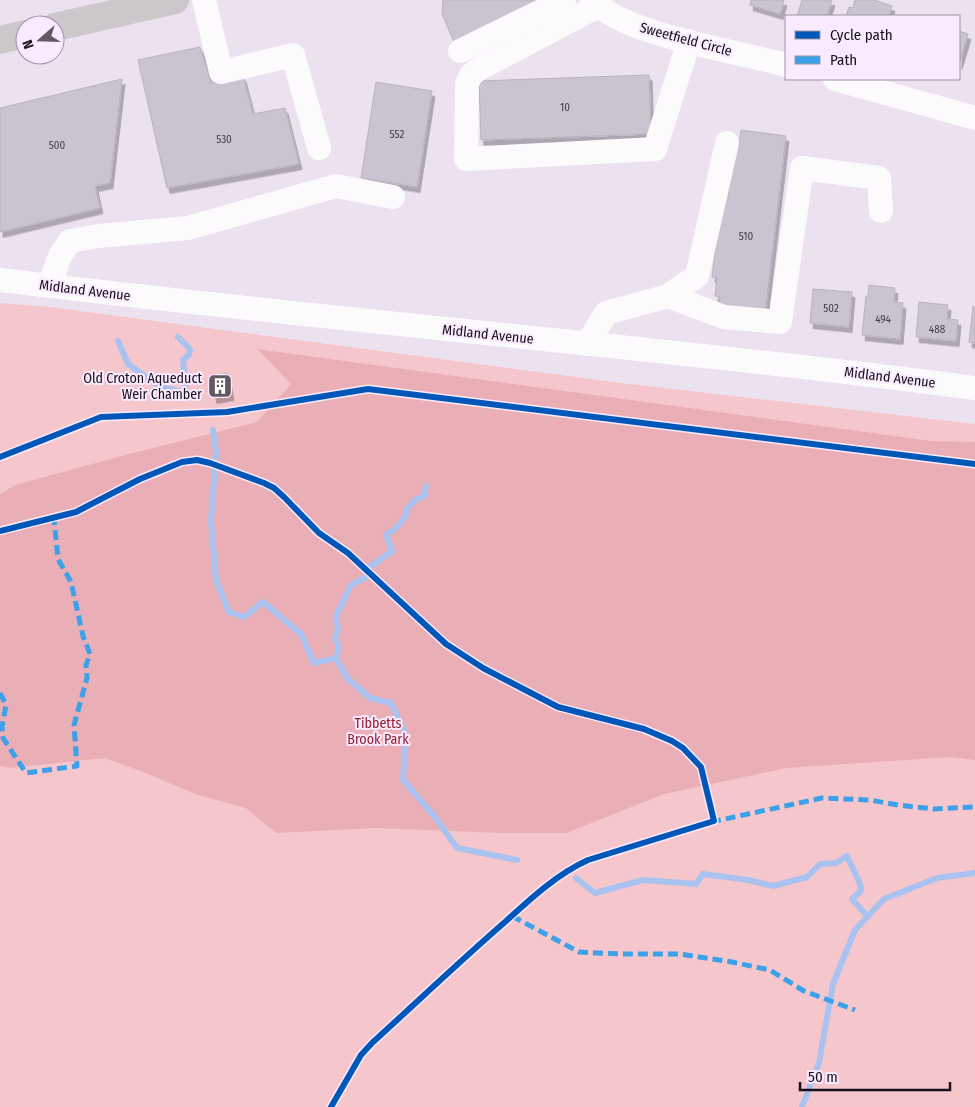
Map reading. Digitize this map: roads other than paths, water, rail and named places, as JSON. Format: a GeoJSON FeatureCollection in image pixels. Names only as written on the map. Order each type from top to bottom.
{"type":"FeatureCollection","features":[{"type":"Feature","properties":{"kind":"main road"},"geometry":{"type":"LineString","coordinates":[[65,25],[175,0]]}},
{"type":"Feature","properties":{"kind":"main road"},"geometry":{"type":"LineString","coordinates":[[0,40],[15,36]]}},
{"type":"Feature","properties":{"kind":"street"},"geometry":{"type":"LineString","coordinates":[[204,0],[221,72],[293,56],[319,148]]}},
{"type":"Feature","properties":{"kind":"street"},"geometry":{"type":"LineString","coordinates":[[460,51],[564,0]]}},
{"type":"Feature","properties":{"kind":"street"},"geometry":{"type":"LineString","coordinates":[[595,3],[471,75],[467,84],[466,159],[655,149],[688,41]]}},
{"type":"Feature","properties":{"kind":"street","name":"Sweetfield Circle"},"geometry":{"type":"LineString","coordinates":[[595,3],[608,14],[646,30],[785,65]]}},
{"type":"Feature","properties":{"kind":"street"},"geometry":{"type":"LineString","coordinates":[[839,80],[975,118]]}},
{"type":"Feature","properties":{"kind":"street"},"geometry":{"type":"LineString","coordinates":[[587,344],[606,313],[668,296],[697,276],[727,143]]}},
{"type":"Feature","properties":{"kind":"street"},"geometry":{"type":"LineString","coordinates":[[668,296],[724,316],[780,322],[802,168],[880,178],[881,211]]}},
{"type":"Feature","properties":{"kind":"street"},"geometry":{"type":"LineString","coordinates":[[0,298],[39,285],[70,240],[188,228],[336,186],[393,197]]}},
{"type":"Feature","properties":{"kind":"street","name":"Midland Avenue"},"geometry":{"type":"LineString","coordinates":[[0,280],[212,306],[825,368],[975,388]]}},
{"type":"Feature","properties":{"kind":"waterway"},"geometry":{"type":"LineString","coordinates":[[118,341],[128,364],[160,387],[186,393],[183,360],[189,355],[190,349],[178,337]]}},
{"type":"Feature","properties":{"kind":"waterway"},"geometry":{"type":"LineString","coordinates":[[213,430],[216,452],[211,521],[216,580],[229,612],[244,617],[263,602],[301,634],[314,663],[336,658],[347,678],[370,698],[391,703],[406,735],[403,780],[435,817],[457,848],[517,860]]}},
{"type":"Feature","properties":{"kind":"waterway"},"geometry":{"type":"LineString","coordinates":[[336,658],[339,647],[335,639],[338,630],[336,616],[351,585],[366,577],[371,566],[392,551],[386,535],[397,527],[405,517],[407,509],[415,500],[424,496],[426,486]]}},
{"type":"Feature","properties":{"kind":"waterway"},"geometry":{"type":"LineString","coordinates":[[576,878],[595,893],[643,880],[696,884],[703,874],[748,880],[773,886],[807,877],[820,864],[836,863],[847,856],[860,884],[861,891],[852,899],[868,917]]}},
{"type":"Feature","properties":{"kind":"waterway"},"geometry":{"type":"LineString","coordinates":[[802,1107],[819,1063],[833,984],[855,930],[884,899],[937,878],[975,873]]}},
{"type":"Feature","properties":{"kind":"place","name":"Old Croton Aqueduct Weir Chamber"},"geometry":{"type":"Point","coordinates":[220,386]}},
{"type":"Feature","properties":{"kind":"park label","name":"Tibbetts Brook Park"},"geometry":{"type":"Point","coordinates":[378,732]}}]}
